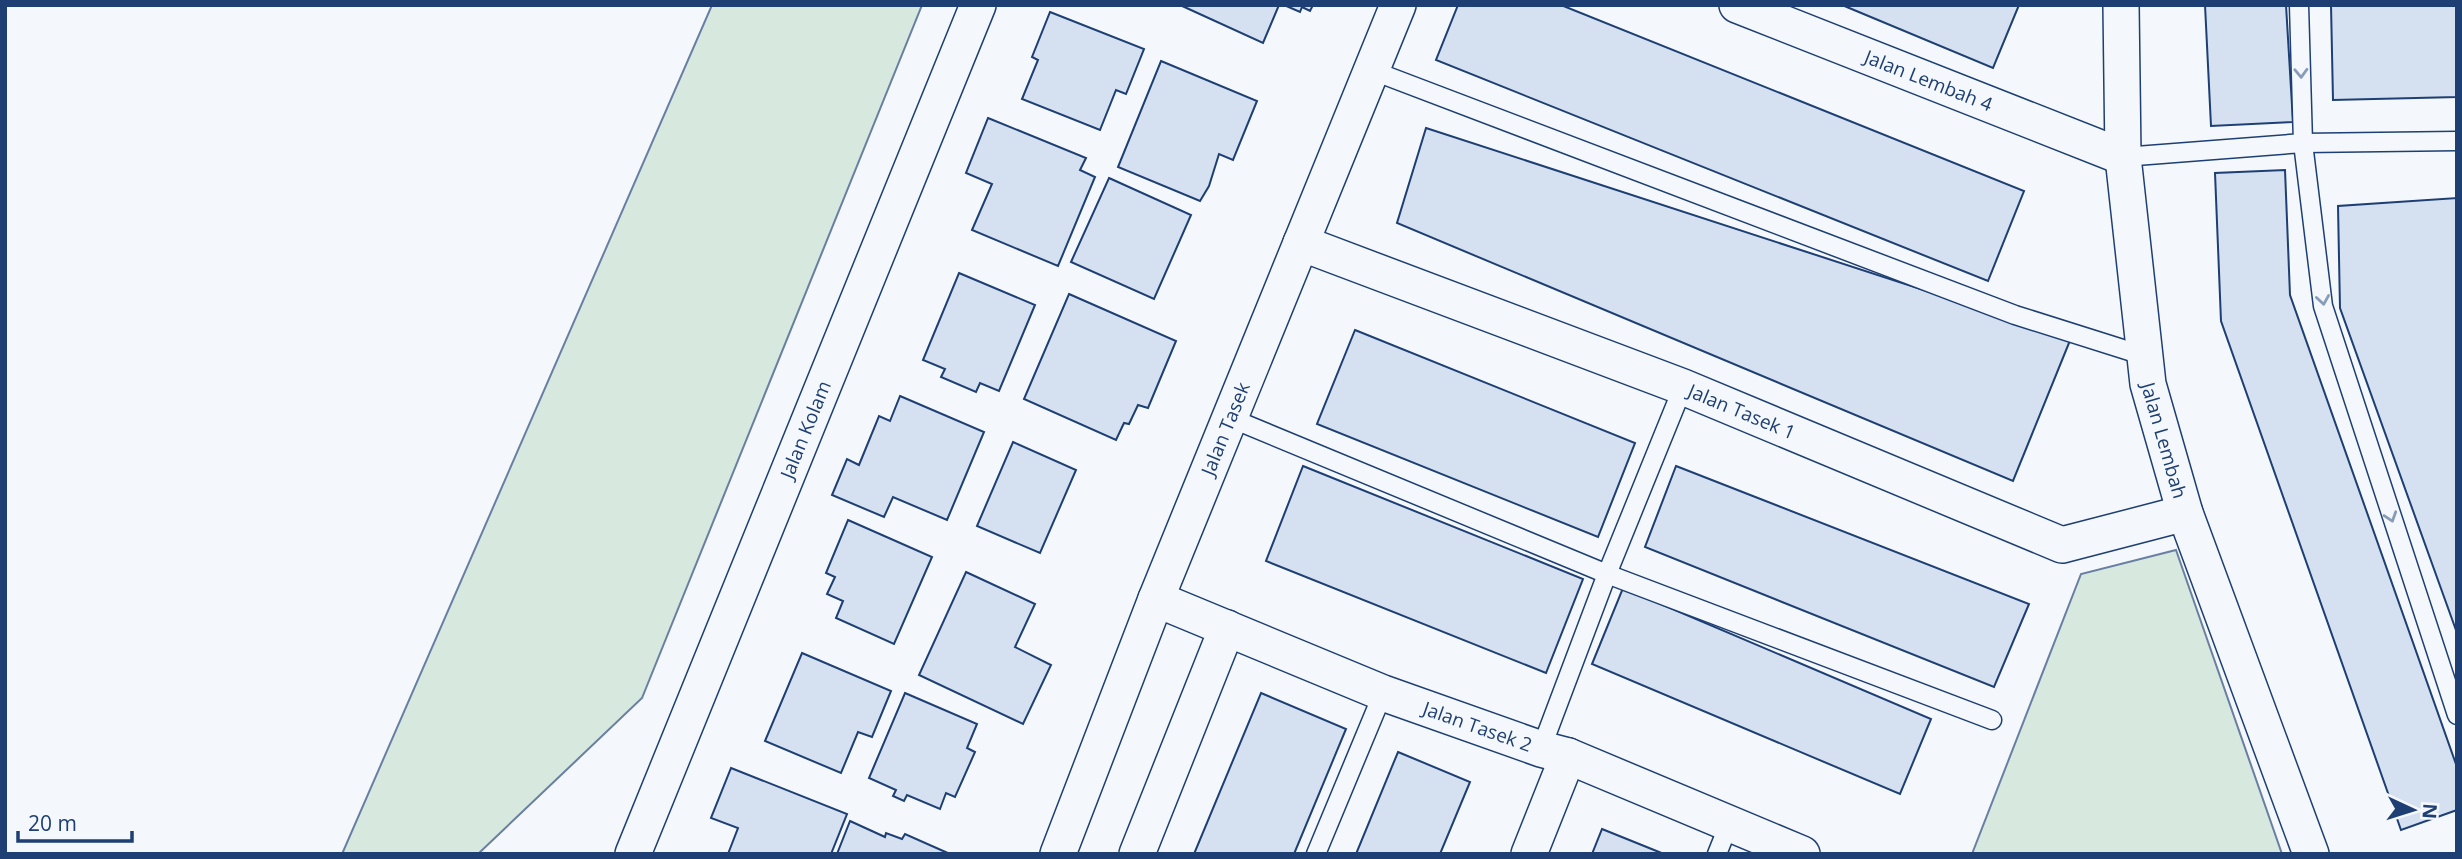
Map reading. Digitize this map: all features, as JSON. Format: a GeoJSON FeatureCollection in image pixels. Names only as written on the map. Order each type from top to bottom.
{"type":"FeatureCollection","features":[{"type":"Feature","properties":{"kind":"street","name":"Jalan Kolam"},"geometry":{"type":"LineString","coordinates":[[633,854],[978,5]]}},
{"type":"Feature","properties":{"kind":"street","name":"Jalan Tasek"},"geometry":{"type":"LineString","coordinates":[[1058,854],[1228,417],[1398,5]]}},
{"type":"Feature","properties":{"kind":"street","name":"Jalan Lembah 4"},"geometry":{"type":"LineString","coordinates":[[1737,5],[2123,157]]}},
{"type":"Feature","properties":{"kind":"street","name":"Jalan Lembah"},"geometry":{"type":"LineString","coordinates":[[2121,5],[2123,157],[2148,384],[2185,513],[2311,854]]}},
{"type":"Feature","properties":{"kind":"street","name":"Jalan Tasek 1"},"geometry":{"type":"LineString","coordinates":[[1301,243],[1683,387],[2062,545],[2185,513]]}},
{"type":"Feature","properties":{"kind":"street","name":"Jalan Tasek 2"},"geometry":{"type":"LineString","coordinates":[[1156,599],[1383,693],[1555,753],[1723,839],[1802,854]]}},
{"type":"Feature","properties":{"kind":"street"},"geometry":{"type":"LineString","coordinates":[[1137,854],[1227,628]]}},
{"type":"Feature","properties":{"kind":"street"},"geometry":{"type":"LineString","coordinates":[[1529,854],[1555,753]]}},
{"type":"Feature","properties":{"kind":"lane"},"geometry":{"type":"LineString","coordinates":[[2299,5],[2303,143],[2323,306],[2457,715]]}},
{"type":"Feature","properties":{"kind":"lane"},"geometry":{"type":"LineString","coordinates":[[1371,70],[2015,315],[2145,356]]}},
{"type":"Feature","properties":{"kind":"lane"},"geometry":{"type":"LineString","coordinates":[[2123,157],[2303,143],[2457,141]]}},
{"type":"Feature","properties":{"kind":"lane"},"geometry":{"type":"LineString","coordinates":[[1555,753],[1607,574],[1683,387]]}},
{"type":"Feature","properties":{"kind":"lane"},"geometry":{"type":"LineString","coordinates":[[1228,417],[1607,574],[1992,720]]}},
{"type":"Feature","properties":{"kind":"lane"},"geometry":{"type":"LineString","coordinates":[[1316,854],[1383,693]]}},
{"type":"Feature","properties":{"kind":"shaded area"},"geometry":{"type":"Polygon","coordinates":[[[712,5],[922,5],[642,698],[478,854],[342,854],[712,5]]]}},
{"type":"Feature","properties":{"kind":"shaded area"},"geometry":{"type":"Polygon","coordinates":[[[2176,550],[2282,854],[1972,854],[2081,574],[2176,550]]]}},
{"type":"Feature","properties":{"kind":"building"},"geometry":{"type":"Polygon","coordinates":[[[1180,5],[1279,5],[1263,43],[1180,5]]]}},
{"type":"Feature","properties":{"kind":"building"},"geometry":{"type":"Polygon","coordinates":[[[1284,5],[1313,5],[1310,11],[1302,7],[1300,12],[1284,5]]]}},
{"type":"Feature","properties":{"kind":"building"},"geometry":{"type":"Polygon","coordinates":[[[1458,5],[1561,5],[2024,191],[1988,281],[1436,60],[1458,5]]]}},
{"type":"Feature","properties":{"kind":"building"},"geometry":{"type":"Polygon","coordinates":[[[1842,5],[2019,5],[1993,68],[1842,5]]]}},
{"type":"Feature","properties":{"kind":"building"},"geometry":{"type":"Polygon","coordinates":[[[2205,5],[2286,5],[2293,122],[2211,126],[2205,5]]]}},
{"type":"Feature","properties":{"kind":"building"},"geometry":{"type":"Polygon","coordinates":[[[2331,5],[2457,5],[2457,97],[2333,100],[2331,5]]]}},
{"type":"Feature","properties":{"kind":"building"},"geometry":{"type":"Polygon","coordinates":[[[1050,12],[1144,49],[1126,94],[1116,90],[1100,130],[1022,99],[1038,60],[1032,57],[1050,12]]]}},
{"type":"Feature","properties":{"kind":"building"},"geometry":{"type":"Polygon","coordinates":[[[1161,61],[1257,101],[1233,160],[1219,154],[1209,186],[1200,201],[1118,167],[1161,61]]]}},
{"type":"Feature","properties":{"kind":"building"},"geometry":{"type":"Polygon","coordinates":[[[988,118],[1086,158],[1080,170],[1095,177],[1058,266],[972,230],[992,184],[966,173],[988,118]]]}},
{"type":"Feature","properties":{"kind":"building"},"geometry":{"type":"Polygon","coordinates":[[[1426,128],[2071,338],[2013,481],[1397,223],[1426,128]]]}},
{"type":"Feature","properties":{"kind":"building"},"geometry":{"type":"Polygon","coordinates":[[[2285,170],[2290,295],[2457,767],[2457,810],[2401,830],[2221,321],[2215,173],[2285,170]]]}},
{"type":"Feature","properties":{"kind":"building"},"geometry":{"type":"Polygon","coordinates":[[[1109,178],[1191,215],[1154,299],[1071,262],[1109,178]]]}},
{"type":"Feature","properties":{"kind":"building"},"geometry":{"type":"Polygon","coordinates":[[[2457,198],[2457,633],[2340,308],[2338,206],[2457,198]]]}},
{"type":"Feature","properties":{"kind":"building"},"geometry":{"type":"Polygon","coordinates":[[[959,273],[1035,305],[999,391],[980,383],[976,392],[941,377],[945,369],[923,360],[959,273]]]}},
{"type":"Feature","properties":{"kind":"building"},"geometry":{"type":"Polygon","coordinates":[[[1069,294],[1176,341],[1148,408],[1138,405],[1129,424],[1124,423],[1116,440],[1024,399],[1069,294]]]}},
{"type":"Feature","properties":{"kind":"building"},"geometry":{"type":"Polygon","coordinates":[[[1355,330],[1635,443],[1598,537],[1317,424],[1355,330]]]}},
{"type":"Feature","properties":{"kind":"building"},"geometry":{"type":"Polygon","coordinates":[[[900,396],[984,432],[947,520],[893,497],[884,517],[832,495],[847,459],[859,465],[879,416],[890,421],[900,396]]]}},
{"type":"Feature","properties":{"kind":"building"},"geometry":{"type":"Polygon","coordinates":[[[1013,442],[1076,470],[1040,553],[977,526],[1013,442]]]}},
{"type":"Feature","properties":{"kind":"building"},"geometry":{"type":"Polygon","coordinates":[[[1303,466],[1583,579],[1546,673],[1266,561],[1303,466]]]}},
{"type":"Feature","properties":{"kind":"building"},"geometry":{"type":"Polygon","coordinates":[[[1676,466],[2029,604],[1994,687],[1645,547],[1676,466]]]}},
{"type":"Feature","properties":{"kind":"building"},"geometry":{"type":"Polygon","coordinates":[[[848,520],[932,557],[894,644],[836,618],[843,601],[827,594],[835,577],[826,573],[848,520]]]}},
{"type":"Feature","properties":{"kind":"building"},"geometry":{"type":"Polygon","coordinates":[[[966,572],[1035,604],[1015,647],[1051,665],[1023,724],[919,675],[966,572]]]}},
{"type":"Feature","properties":{"kind":"building"},"geometry":{"type":"Polygon","coordinates":[[[1623,588],[1931,719],[1900,794],[1592,664],[1623,588]]]}},
{"type":"Feature","properties":{"kind":"building"},"geometry":{"type":"Polygon","coordinates":[[[802,653],[891,691],[872,737],[858,732],[841,773],[765,741],[802,653]]]}},
{"type":"Feature","properties":{"kind":"building"},"geometry":{"type":"Polygon","coordinates":[[[905,693],[977,724],[967,748],[975,752],[955,797],[946,793],[940,809],[907,795],[904,801],[893,796],[896,790],[869,778],[905,693]]]}},
{"type":"Feature","properties":{"kind":"building"},"geometry":{"type":"Polygon","coordinates":[[[1261,693],[1346,729],[1294,854],[1194,854],[1261,693]]]}},
{"type":"Feature","properties":{"kind":"building"},"geometry":{"type":"Polygon","coordinates":[[[1398,752],[1470,782],[1440,854],[1356,854],[1398,752]]]}},
{"type":"Feature","properties":{"kind":"building"},"geometry":{"type":"Polygon","coordinates":[[[731,768],[847,814],[831,854],[728,854],[738,828],[711,818],[731,768]]]}},
{"type":"Feature","properties":{"kind":"building"},"geometry":{"type":"Polygon","coordinates":[[[850,821],[885,837],[886,833],[902,839],[905,834],[950,854],[837,854],[850,821]]]}},
{"type":"Feature","properties":{"kind":"building"},"geometry":{"type":"Polygon","coordinates":[[[1602,829],[1664,854],[1592,854],[1602,829]]]}}]}
